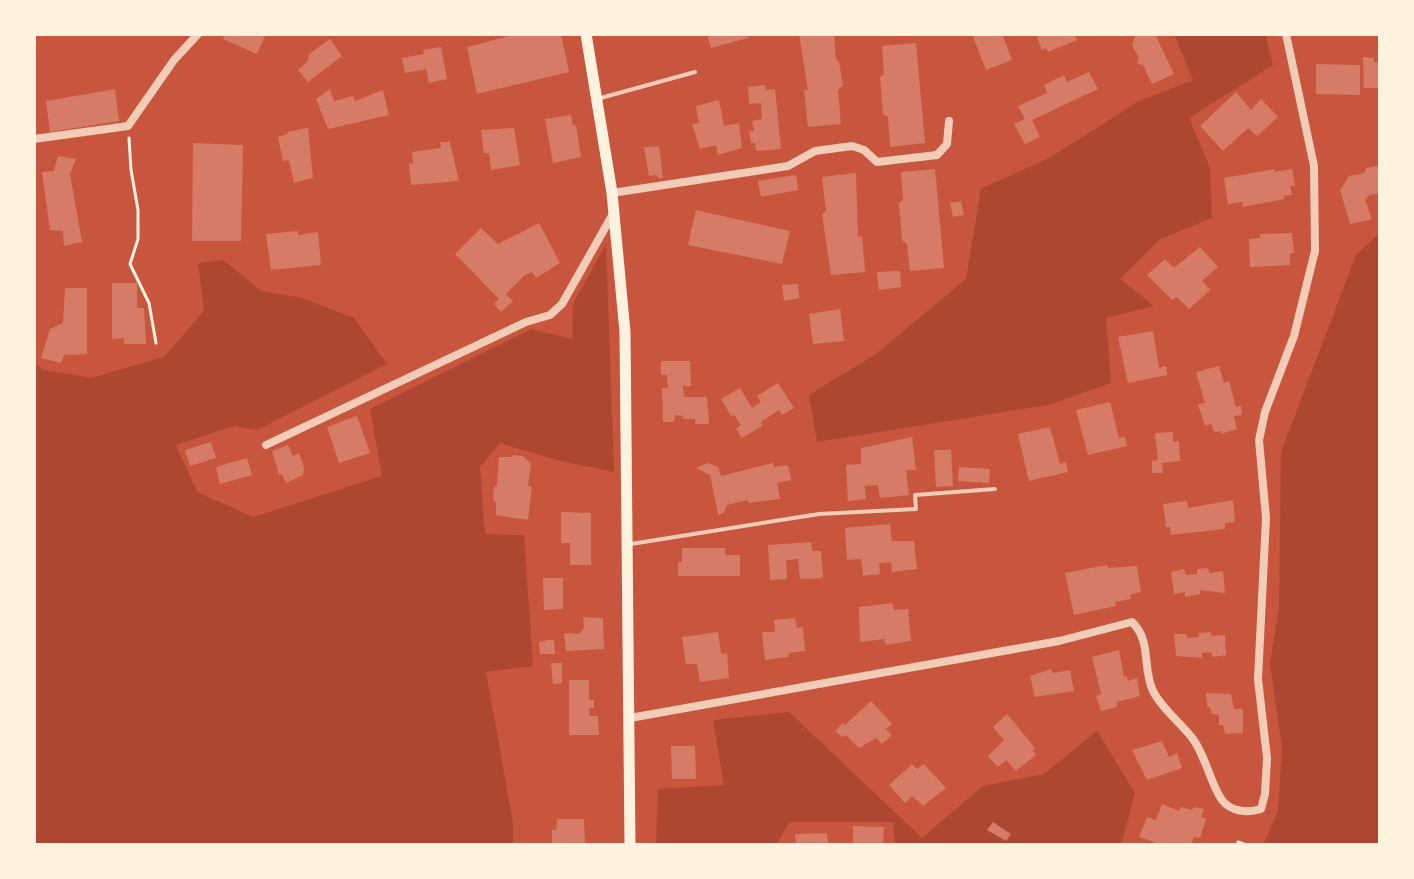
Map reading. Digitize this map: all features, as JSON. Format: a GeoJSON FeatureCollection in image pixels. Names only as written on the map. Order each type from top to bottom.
{"type":"FeatureCollection","features":[{"type":"Feature","properties":{"kind":"main road"},"geometry":{"type":"LineString","coordinates":[[586,34],[615,211],[625,332],[630,845]]}},
{"type":"Feature","properties":{"kind":"street"},"geometry":{"type":"LineString","coordinates":[[34,139],[128,126],[174,60],[198,34]]}},
{"type":"Feature","properties":{"kind":"street"},"geometry":{"type":"LineString","coordinates":[[630,718],[1059,641],[1132,622],[1142,632],[1153,692],[1192,738],[1205,759],[1222,801],[1237,810],[1250,812],[1261,809],[1267,758],[1258,679],[1266,518],[1259,440],[1265,412],[1294,336],[1315,251],[1314,166],[1286,34]]}},
{"type":"Feature","properties":{"kind":"street"},"geometry":{"type":"LineString","coordinates":[[612,193],[788,166],[815,151],[852,146],[864,150],[877,162],[937,155],[947,144],[949,121]]}},
{"type":"Feature","properties":{"kind":"street"},"geometry":{"type":"LineString","coordinates":[[266,445],[526,322],[550,315],[562,304],[615,211]]}},
{"type":"Feature","properties":{"kind":"lane"},"geometry":{"type":"LineString","coordinates":[[597,99],[695,72]]}},
{"type":"Feature","properties":{"kind":"lane"},"geometry":{"type":"LineString","coordinates":[[628,544],[819,514],[916,509],[915,495],[995,489]]}},
{"type":"Feature","properties":{"kind":"path"},"geometry":{"type":"LineString","coordinates":[[128,126],[138,210],[138,239],[130,264],[149,303],[156,343]]}},
{"type":"Feature","properties":{"kind":"path"},"geometry":{"type":"LineString","coordinates":[[1238,842],[1246,845]]}},
{"type":"Feature","properties":{"kind":"shaded area"},"geometry":{"type":"Polygon","coordinates":[[[1174,34],[1265,34],[1273,65],[1189,118],[1210,168],[1212,218],[1160,239],[1120,279],[1154,306],[1106,318],[1111,383],[1048,405],[817,442],[809,395],[876,354],[966,279],[981,189],[1051,157],[1139,101],[1193,80],[1174,34]]]}},
{"type":"Feature","properties":{"kind":"shaded area"},"geometry":{"type":"Polygon","coordinates":[[[1380,233],[1380,845],[1263,845],[1278,811],[1282,748],[1270,664],[1279,607],[1281,452],[1356,255],[1380,233]]]}},
{"type":"Feature","properties":{"kind":"shaded area"},"geometry":{"type":"Polygon","coordinates":[[[606,244],[614,472],[557,460],[500,443],[480,467],[485,534],[524,535],[533,666],[486,672],[513,823],[513,845],[34,845],[34,363],[44,370],[91,378],[164,357],[204,311],[198,263],[223,260],[262,291],[302,298],[354,318],[387,364],[257,430],[234,426],[176,445],[197,492],[253,517],[382,476],[370,409],[531,329],[572,339],[573,304],[606,244]]]}},
{"type":"Feature","properties":{"kind":"shaded area"},"geometry":{"type":"Polygon","coordinates":[[[789,712],[922,838],[983,786],[1044,774],[1097,731],[1135,793],[1121,845],[895,845],[893,822],[790,822],[777,843],[656,845],[658,789],[724,785],[713,720],[789,712]]]}},
{"type":"Feature","properties":{"kind":"building"},"geometry":{"type":"Polygon","coordinates":[[[225,34],[266,34],[257,54],[223,39],[225,34]]]}},
{"type":"Feature","properties":{"kind":"building"},"geometry":{"type":"Polygon","coordinates":[[[517,34],[561,34],[569,72],[477,94],[467,47],[517,34]]]}},
{"type":"Feature","properties":{"kind":"building"},"geometry":{"type":"Polygon","coordinates":[[[707,34],[747,34],[748,38],[711,48],[707,34]]]}},
{"type":"Feature","properties":{"kind":"building"},"geometry":{"type":"Polygon","coordinates":[[[799,34],[834,34],[843,85],[838,90],[841,124],[808,127],[804,90],[808,90],[799,34]]]}},
{"type":"Feature","properties":{"kind":"building"},"geometry":{"type":"Polygon","coordinates":[[[972,34],[1002,34],[1012,60],[986,70],[972,34]]]}},
{"type":"Feature","properties":{"kind":"building"},"geometry":{"type":"Polygon","coordinates":[[[1036,34],[1080,34],[1075,36],[1077,40],[1048,52],[1046,48],[1042,50],[1036,34]]]}},
{"type":"Feature","properties":{"kind":"building"},"geometry":{"type":"Polygon","coordinates":[[[1136,34],[1155,34],[1174,74],[1152,84],[1143,65],[1137,64],[1139,58],[1132,45],[1136,34]]]}},
{"type":"Feature","properties":{"kind":"building"},"geometry":{"type":"Polygon","coordinates":[[[330,39],[342,56],[308,82],[298,70],[308,61],[309,54],[330,39]]]}},
{"type":"Feature","properties":{"kind":"building"},"geometry":{"type":"Polygon","coordinates":[[[916,43],[925,143],[890,147],[880,77],[884,74],[882,46],[916,43]]]}},
{"type":"Feature","properties":{"kind":"building"},"geometry":{"type":"Polygon","coordinates":[[[441,47],[447,79],[429,83],[426,69],[405,73],[402,58],[441,47]]]}},
{"type":"Feature","properties":{"kind":"building"},"geometry":{"type":"Polygon","coordinates":[[[1363,57],[1380,62],[1380,88],[1364,88],[1363,57]]]}},
{"type":"Feature","properties":{"kind":"building"},"geometry":{"type":"Polygon","coordinates":[[[1316,64],[1360,65],[1360,95],[1316,94],[1316,64]]]}},
{"type":"Feature","properties":{"kind":"building"},"geometry":{"type":"Polygon","coordinates":[[[1089,72],[1098,89],[1032,120],[1040,137],[1025,144],[1014,124],[1025,119],[1018,106],[1047,93],[1044,85],[1064,75],[1067,82],[1089,72]]]}},
{"type":"Feature","properties":{"kind":"building"},"geometry":{"type":"Polygon","coordinates":[[[765,85],[766,90],[775,89],[781,149],[756,151],[749,131],[754,131],[752,121],[762,119],[761,103],[749,104],[748,87],[765,85]]]}},
{"type":"Feature","properties":{"kind":"building"},"geometry":{"type":"Polygon","coordinates":[[[115,89],[119,121],[50,132],[46,101],[115,89]]]}},
{"type":"Feature","properties":{"kind":"building"},"geometry":{"type":"Polygon","coordinates":[[[330,89],[334,101],[353,96],[355,101],[383,90],[389,115],[328,129],[316,99],[330,89]]]}},
{"type":"Feature","properties":{"kind":"building"},"geometry":{"type":"Polygon","coordinates":[[[1236,92],[1251,110],[1261,99],[1278,117],[1257,136],[1248,128],[1223,151],[1200,126],[1236,92]]]}},
{"type":"Feature","properties":{"kind":"building"},"geometry":{"type":"Polygon","coordinates":[[[719,100],[724,126],[739,123],[742,148],[718,155],[716,145],[700,149],[692,124],[699,123],[696,106],[719,100]]]}},
{"type":"Feature","properties":{"kind":"building"},"geometry":{"type":"Polygon","coordinates":[[[571,115],[573,126],[576,125],[581,157],[553,163],[545,119],[571,115]]]}},
{"type":"Feature","properties":{"kind":"building"},"geometry":{"type":"Polygon","coordinates":[[[308,128],[313,178],[294,183],[289,160],[283,161],[278,137],[308,128]]]}},
{"type":"Feature","properties":{"kind":"building"},"geometry":{"type":"Polygon","coordinates":[[[514,128],[520,165],[491,170],[489,153],[484,153],[481,130],[514,128]]]}},
{"type":"Feature","properties":{"kind":"building"},"geometry":{"type":"Polygon","coordinates":[[[440,142],[450,142],[459,181],[411,185],[409,163],[413,164],[412,152],[441,148],[440,142]]]}},
{"type":"Feature","properties":{"kind":"building"},"geometry":{"type":"Polygon","coordinates":[[[193,143],[243,145],[241,241],[192,241],[193,143]]]}},
{"type":"Feature","properties":{"kind":"building"},"geometry":{"type":"Polygon","coordinates":[[[659,146],[663,178],[649,176],[644,147],[659,146]]]}},
{"type":"Feature","properties":{"kind":"building"},"geometry":{"type":"Polygon","coordinates":[[[58,156],[76,159],[70,174],[82,242],[64,246],[63,231],[50,230],[42,172],[54,171],[58,156]]]}},
{"type":"Feature","properties":{"kind":"building"},"geometry":{"type":"Polygon","coordinates":[[[1378,166],[1380,193],[1369,195],[1365,200],[1372,219],[1350,224],[1340,190],[1349,176],[1378,166]]]}},
{"type":"Feature","properties":{"kind":"building"},"geometry":{"type":"Polygon","coordinates":[[[935,169],[944,268],[910,271],[907,244],[902,240],[899,203],[903,200],[901,172],[935,169]]]}},
{"type":"Feature","properties":{"kind":"building"},"geometry":{"type":"Polygon","coordinates":[[[1275,169],[1274,172],[1292,169],[1295,186],[1290,186],[1292,195],[1243,207],[1242,202],[1228,204],[1224,178],[1275,169]]]}},
{"type":"Feature","properties":{"kind":"building"},"geometry":{"type":"Polygon","coordinates":[[[856,173],[858,237],[862,236],[865,272],[831,275],[822,214],[826,211],[822,177],[856,173]]]}},
{"type":"Feature","properties":{"kind":"building"},"geometry":{"type":"Polygon","coordinates":[[[796,175],[798,190],[761,197],[758,181],[796,175]]]}},
{"type":"Feature","properties":{"kind":"building"},"geometry":{"type":"Polygon","coordinates":[[[961,201],[964,215],[953,217],[950,203],[961,201]]]}},
{"type":"Feature","properties":{"kind":"building"},"geometry":{"type":"Polygon","coordinates":[[[696,210],[790,231],[782,264],[688,245],[696,210]]]}},
{"type":"Feature","properties":{"kind":"building"},"geometry":{"type":"Polygon","coordinates":[[[539,223],[560,263],[536,278],[532,272],[525,275],[506,294],[513,301],[501,312],[494,304],[499,299],[455,254],[481,228],[498,244],[539,223]]]}},
{"type":"Feature","properties":{"kind":"building"},"geometry":{"type":"Polygon","coordinates":[[[298,231],[298,235],[318,232],[321,265],[271,270],[266,234],[298,231]]]}},
{"type":"Feature","properties":{"kind":"building"},"geometry":{"type":"Polygon","coordinates":[[[1292,233],[1294,253],[1290,253],[1290,265],[1250,267],[1249,239],[1260,238],[1260,234],[1292,233]]]}},
{"type":"Feature","properties":{"kind":"building"},"geometry":{"type":"Polygon","coordinates":[[[1200,247],[1218,267],[1202,281],[1210,290],[1189,309],[1177,297],[1172,300],[1147,275],[1165,259],[1174,268],[1200,247]]]}},
{"type":"Feature","properties":{"kind":"building"},"geometry":{"type":"Polygon","coordinates":[[[900,271],[901,287],[879,290],[877,272],[900,271]]]}},
{"type":"Feature","properties":{"kind":"building"},"geometry":{"type":"Polygon","coordinates":[[[112,283],[137,283],[137,308],[144,308],[146,344],[124,344],[124,338],[112,339],[112,283]]]}},
{"type":"Feature","properties":{"kind":"building"},"geometry":{"type":"Polygon","coordinates":[[[798,284],[799,298],[784,301],[782,285],[798,284]]]}},
{"type":"Feature","properties":{"kind":"building"},"geometry":{"type":"Polygon","coordinates":[[[65,288],[87,288],[87,354],[64,355],[61,363],[41,358],[50,329],[63,323],[65,288]]]}},
{"type":"Feature","properties":{"kind":"building"},"geometry":{"type":"Polygon","coordinates":[[[840,309],[844,341],[813,344],[809,314],[840,309]]]}},
{"type":"Feature","properties":{"kind":"building"},"geometry":{"type":"Polygon","coordinates":[[[1153,331],[1159,368],[1166,366],[1167,375],[1128,383],[1118,337],[1153,331]]]}},
{"type":"Feature","properties":{"kind":"building"},"geometry":{"type":"Polygon","coordinates":[[[661,361],[690,361],[691,386],[683,386],[684,397],[707,397],[709,424],[695,424],[695,419],[675,415],[674,422],[663,422],[662,388],[668,388],[667,375],[661,375],[661,361]]]}},
{"type":"Feature","properties":{"kind":"building"},"geometry":{"type":"Polygon","coordinates":[[[1219,366],[1224,383],[1229,381],[1236,407],[1241,406],[1242,415],[1234,416],[1237,429],[1221,434],[1221,431],[1214,432],[1211,424],[1205,426],[1198,404],[1205,403],[1196,372],[1219,366]]]}},
{"type":"Feature","properties":{"kind":"building"},"geometry":{"type":"Polygon","coordinates":[[[778,383],[794,408],[782,415],[779,410],[761,422],[762,426],[742,438],[736,429],[741,425],[734,415],[731,416],[721,399],[740,388],[752,408],[761,402],[757,396],[778,383]]]}},
{"type":"Feature","properties":{"kind":"building"},"geometry":{"type":"Polygon","coordinates":[[[1110,402],[1119,438],[1125,437],[1127,446],[1088,455],[1076,410],[1110,402]]]}},
{"type":"Feature","properties":{"kind":"building"},"geometry":{"type":"Polygon","coordinates":[[[357,416],[370,453],[339,463],[327,427],[357,416]]]}},
{"type":"Feature","properties":{"kind":"building"},"geometry":{"type":"Polygon","coordinates":[[[1050,427],[1060,464],[1066,462],[1068,472],[1029,481],[1018,434],[1050,427]]]}},
{"type":"Feature","properties":{"kind":"building"},"geometry":{"type":"Polygon","coordinates":[[[1173,432],[1173,442],[1179,441],[1180,461],[1162,463],[1163,473],[1152,473],[1152,461],[1158,460],[1155,433],[1173,432]]]}},
{"type":"Feature","properties":{"kind":"building"},"geometry":{"type":"Polygon","coordinates":[[[912,437],[916,470],[906,470],[909,495],[880,498],[878,485],[865,486],[866,499],[848,501],[846,465],[861,464],[861,448],[912,437]]]}},
{"type":"Feature","properties":{"kind":"building"},"geometry":{"type":"Polygon","coordinates":[[[211,442],[216,458],[190,466],[185,450],[211,442]]]}},
{"type":"Feature","properties":{"kind":"building"},"geometry":{"type":"Polygon","coordinates":[[[288,445],[293,456],[299,453],[304,468],[303,475],[286,483],[282,474],[279,475],[272,451],[288,445]]]}},
{"type":"Feature","properties":{"kind":"building"},"geometry":{"type":"Polygon","coordinates":[[[934,450],[951,450],[953,486],[936,487],[934,450]]]}},
{"type":"Feature","properties":{"kind":"building"},"geometry":{"type":"Polygon","coordinates":[[[523,456],[531,464],[528,520],[496,515],[493,499],[499,457],[523,456]]]}},
{"type":"Feature","properties":{"kind":"building"},"geometry":{"type":"Polygon","coordinates":[[[247,458],[252,475],[220,484],[216,467],[247,458]]]}},
{"type":"Feature","properties":{"kind":"building"},"geometry":{"type":"Polygon","coordinates":[[[708,463],[718,467],[721,476],[773,463],[774,467],[788,465],[791,480],[777,483],[780,499],[749,503],[748,500],[727,505],[723,514],[718,514],[710,475],[696,468],[708,463]]]}},
{"type":"Feature","properties":{"kind":"building"},"geometry":{"type":"Polygon","coordinates":[[[959,467],[990,469],[989,483],[958,481],[959,467]]]}},
{"type":"Feature","properties":{"kind":"building"},"geometry":{"type":"Polygon","coordinates":[[[1233,500],[1235,522],[1225,523],[1225,529],[1171,535],[1170,527],[1166,527],[1163,504],[1187,501],[1188,508],[1233,500]]]}},
{"type":"Feature","properties":{"kind":"building"},"geometry":{"type":"Polygon","coordinates":[[[561,512],[591,513],[591,565],[570,565],[570,543],[561,543],[561,512]]]}},
{"type":"Feature","properties":{"kind":"building"},"geometry":{"type":"Polygon","coordinates":[[[890,524],[892,541],[914,541],[917,569],[892,572],[891,562],[879,563],[880,574],[863,576],[861,559],[847,560],[845,528],[890,524]]]}},
{"type":"Feature","properties":{"kind":"building"},"geometry":{"type":"Polygon","coordinates":[[[811,542],[812,551],[821,551],[823,578],[800,579],[798,559],[786,560],[787,579],[770,580],[768,545],[811,542]]]}},
{"type":"Feature","properties":{"kind":"building"},"geometry":{"type":"Polygon","coordinates":[[[682,548],[725,548],[725,555],[740,555],[740,576],[678,576],[682,548]]]}},
{"type":"Feature","properties":{"kind":"building"},"geometry":{"type":"Polygon","coordinates":[[[1107,565],[1108,568],[1137,566],[1141,592],[1130,595],[1131,599],[1115,602],[1116,606],[1074,615],[1065,573],[1107,565]]]}},
{"type":"Feature","properties":{"kind":"building"},"geometry":{"type":"Polygon","coordinates":[[[1208,568],[1210,573],[1223,571],[1225,593],[1200,590],[1200,594],[1185,597],[1185,592],[1174,594],[1171,572],[1184,569],[1186,575],[1197,574],[1197,569],[1208,568]]]}},
{"type":"Feature","properties":{"kind":"building"},"geometry":{"type":"Polygon","coordinates":[[[543,578],[563,578],[563,609],[544,610],[543,578]]]}},
{"type":"Feature","properties":{"kind":"building"},"geometry":{"type":"Polygon","coordinates":[[[892,603],[894,610],[908,609],[911,641],[886,645],[884,639],[860,642],[859,607],[892,603]]]}},
{"type":"Feature","properties":{"kind":"building"},"geometry":{"type":"Polygon","coordinates":[[[583,617],[603,618],[604,649],[566,651],[564,633],[579,634],[584,628],[583,617]]]}},
{"type":"Feature","properties":{"kind":"building"},"geometry":{"type":"Polygon","coordinates":[[[795,618],[797,628],[803,627],[805,651],[765,660],[762,632],[775,632],[774,620],[795,618]]]}},
{"type":"Feature","properties":{"kind":"building"},"geometry":{"type":"Polygon","coordinates":[[[718,632],[721,654],[727,653],[729,678],[700,682],[697,664],[686,664],[682,637],[718,632]]]}},
{"type":"Feature","properties":{"kind":"building"},"geometry":{"type":"Polygon","coordinates":[[[1210,632],[1212,636],[1225,635],[1226,655],[1213,657],[1211,652],[1202,653],[1202,658],[1176,656],[1174,634],[1186,634],[1188,638],[1210,632]]]}},
{"type":"Feature","properties":{"kind":"building"},"geometry":{"type":"Polygon","coordinates":[[[554,640],[555,654],[540,654],[539,642],[554,640]]]}},
{"type":"Feature","properties":{"kind":"building"},"geometry":{"type":"Polygon","coordinates":[[[1119,650],[1124,677],[1127,676],[1128,681],[1137,678],[1140,696],[1117,702],[1117,707],[1101,711],[1096,696],[1101,694],[1092,657],[1119,650]]]}},
{"type":"Feature","properties":{"kind":"building"},"geometry":{"type":"Polygon","coordinates":[[[551,663],[562,663],[562,683],[553,684],[551,663]]]}},
{"type":"Feature","properties":{"kind":"building"},"geometry":{"type":"Polygon","coordinates":[[[1051,669],[1053,673],[1070,670],[1074,691],[1035,697],[1030,676],[1051,669]]]}},
{"type":"Feature","properties":{"kind":"building"},"geometry":{"type":"Polygon","coordinates":[[[569,680],[589,680],[589,700],[594,700],[594,708],[589,708],[590,716],[598,716],[599,735],[569,735],[569,680]]]}},
{"type":"Feature","properties":{"kind":"building"},"geometry":{"type":"Polygon","coordinates":[[[1206,693],[1231,694],[1234,709],[1243,709],[1243,733],[1225,734],[1223,725],[1219,725],[1219,715],[1212,714],[1210,707],[1207,707],[1206,693]]]}},
{"type":"Feature","properties":{"kind":"building"},"geometry":{"type":"Polygon","coordinates":[[[871,701],[892,724],[886,729],[892,735],[882,744],[876,738],[859,748],[846,735],[842,737],[835,731],[871,701]]]}},
{"type":"Feature","properties":{"kind":"building"},"geometry":{"type":"Polygon","coordinates":[[[1007,714],[1035,748],[1033,751],[1036,755],[1016,771],[1006,760],[998,767],[988,756],[1004,740],[993,727],[1007,714]]]}},
{"type":"Feature","properties":{"kind":"building"},"geometry":{"type":"Polygon","coordinates":[[[1162,741],[1169,757],[1177,753],[1182,768],[1147,780],[1132,750],[1162,741]]]}},
{"type":"Feature","properties":{"kind":"building"},"geometry":{"type":"Polygon","coordinates":[[[671,746],[695,746],[696,779],[672,779],[671,746]]]}},
{"type":"Feature","properties":{"kind":"building"},"geometry":{"type":"Polygon","coordinates":[[[912,764],[917,769],[924,764],[946,788],[923,806],[912,796],[905,803],[889,785],[912,764]]]}},
{"type":"Feature","properties":{"kind":"building"},"geometry":{"type":"Polygon","coordinates":[[[1162,804],[1179,811],[1181,807],[1204,809],[1201,817],[1206,819],[1200,838],[1194,837],[1191,845],[1163,845],[1139,837],[1147,817],[1156,820],[1162,804]]]}},
{"type":"Feature","properties":{"kind":"building"},"geometry":{"type":"Polygon","coordinates":[[[557,819],[584,819],[585,845],[552,845],[552,830],[556,830],[557,819]]]}},
{"type":"Feature","properties":{"kind":"building"},"geometry":{"type":"Polygon","coordinates":[[[993,822],[1011,834],[1006,841],[987,830],[993,822]]]}},
{"type":"Feature","properties":{"kind":"building"},"geometry":{"type":"Polygon","coordinates":[[[853,826],[884,827],[883,845],[853,845],[853,826]]]}},
{"type":"Feature","properties":{"kind":"building"},"geometry":{"type":"Polygon","coordinates":[[[827,833],[828,845],[796,845],[795,834],[827,833]]]}}]}
